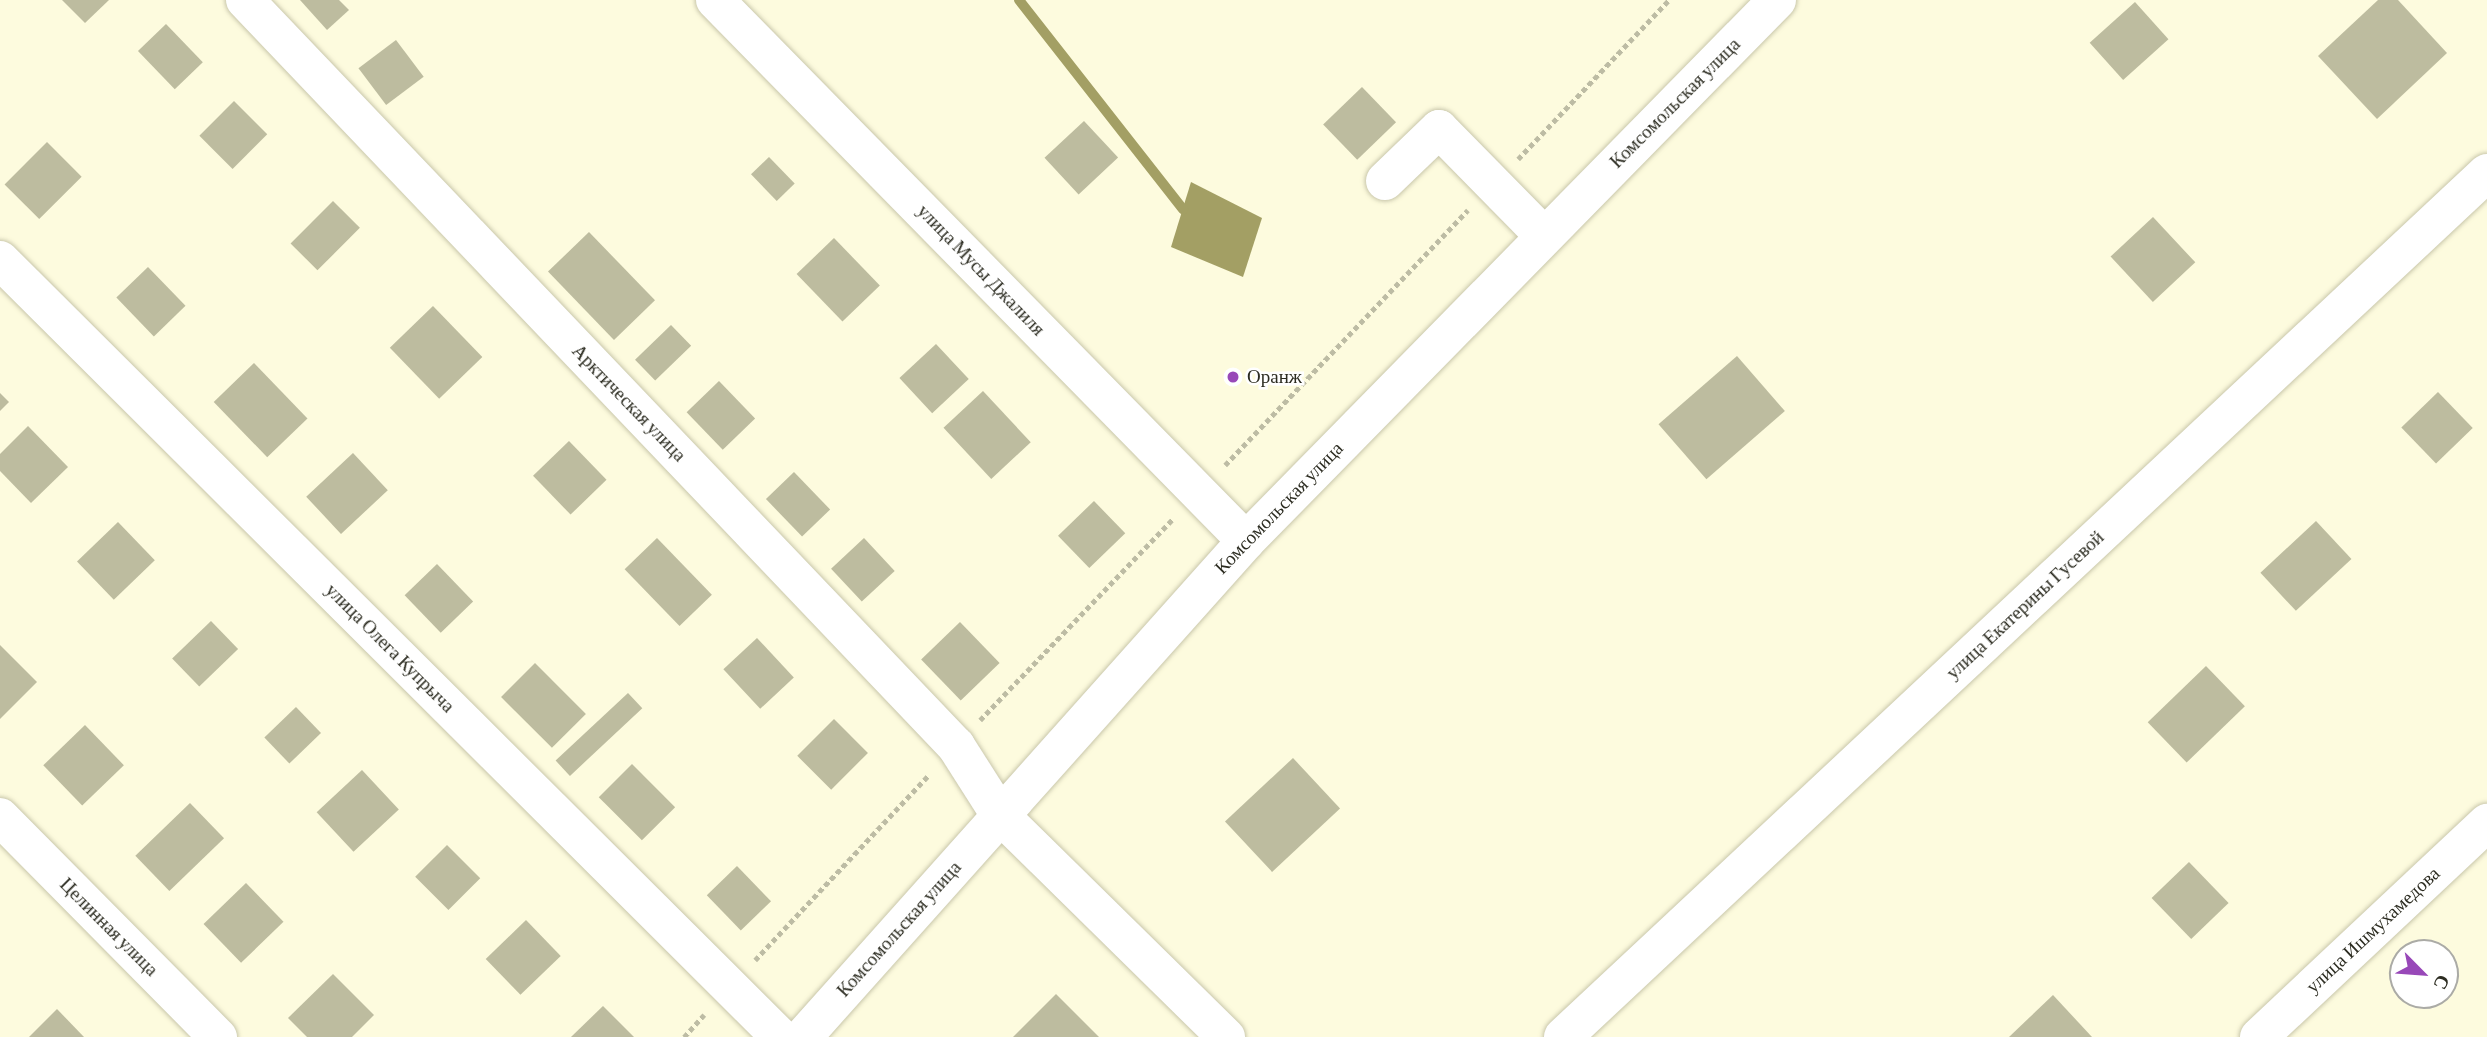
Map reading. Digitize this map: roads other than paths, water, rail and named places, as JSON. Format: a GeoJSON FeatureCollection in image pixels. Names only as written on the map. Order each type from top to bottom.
{"type":"FeatureCollection","features":[{"type":"Feature","properties":{"kind":"street","name":"Арктическая улица"},"geometry":{"type":"LineString","coordinates":[[245,0],[956,746],[1000,815],[1226,1037]]}},
{"type":"Feature","properties":{"kind":"street","name":"улица Мусы Джалиля"},"geometry":{"type":"LineString","coordinates":[[715,0],[1246,541]]}},
{"type":"Feature","properties":{"kind":"street","name":"Комсомольская улица"},"geometry":{"type":"LineString","coordinates":[[803,1037],[1246,541],[1543,235],[1777,0]]}},
{"type":"Feature","properties":{"kind":"street"},"geometry":{"type":"LineString","coordinates":[[1385,181],[1439,129],[1543,235]]}},
{"type":"Feature","properties":{"kind":"street","name":"улица Екатерины Гусевой"},"geometry":{"type":"LineString","coordinates":[[1563,1037],[2487,173]]}},
{"type":"Feature","properties":{"kind":"street","name":"улица Олега Купрыча"},"geometry":{"type":"LineString","coordinates":[[0,260],[780,1037]]}},
{"type":"Feature","properties":{"kind":"street","name":"Целинная улица"},"geometry":{"type":"LineString","coordinates":[[0,817],[218,1037]]}},
{"type":"Feature","properties":{"kind":"street","name":"улица Ишмухамедова"},"geometry":{"type":"LineString","coordinates":[[2259,1037],[2487,823]]}},
{"type":"Feature","properties":{"kind":"waterway"},"geometry":{"type":"LineString","coordinates":[[1019,0],[1183,209]]}},
{"type":"Feature","properties":{"kind":"place","name":"Оранж"},"geometry":{"type":"Point","coordinates":[1233,377]}}]}
